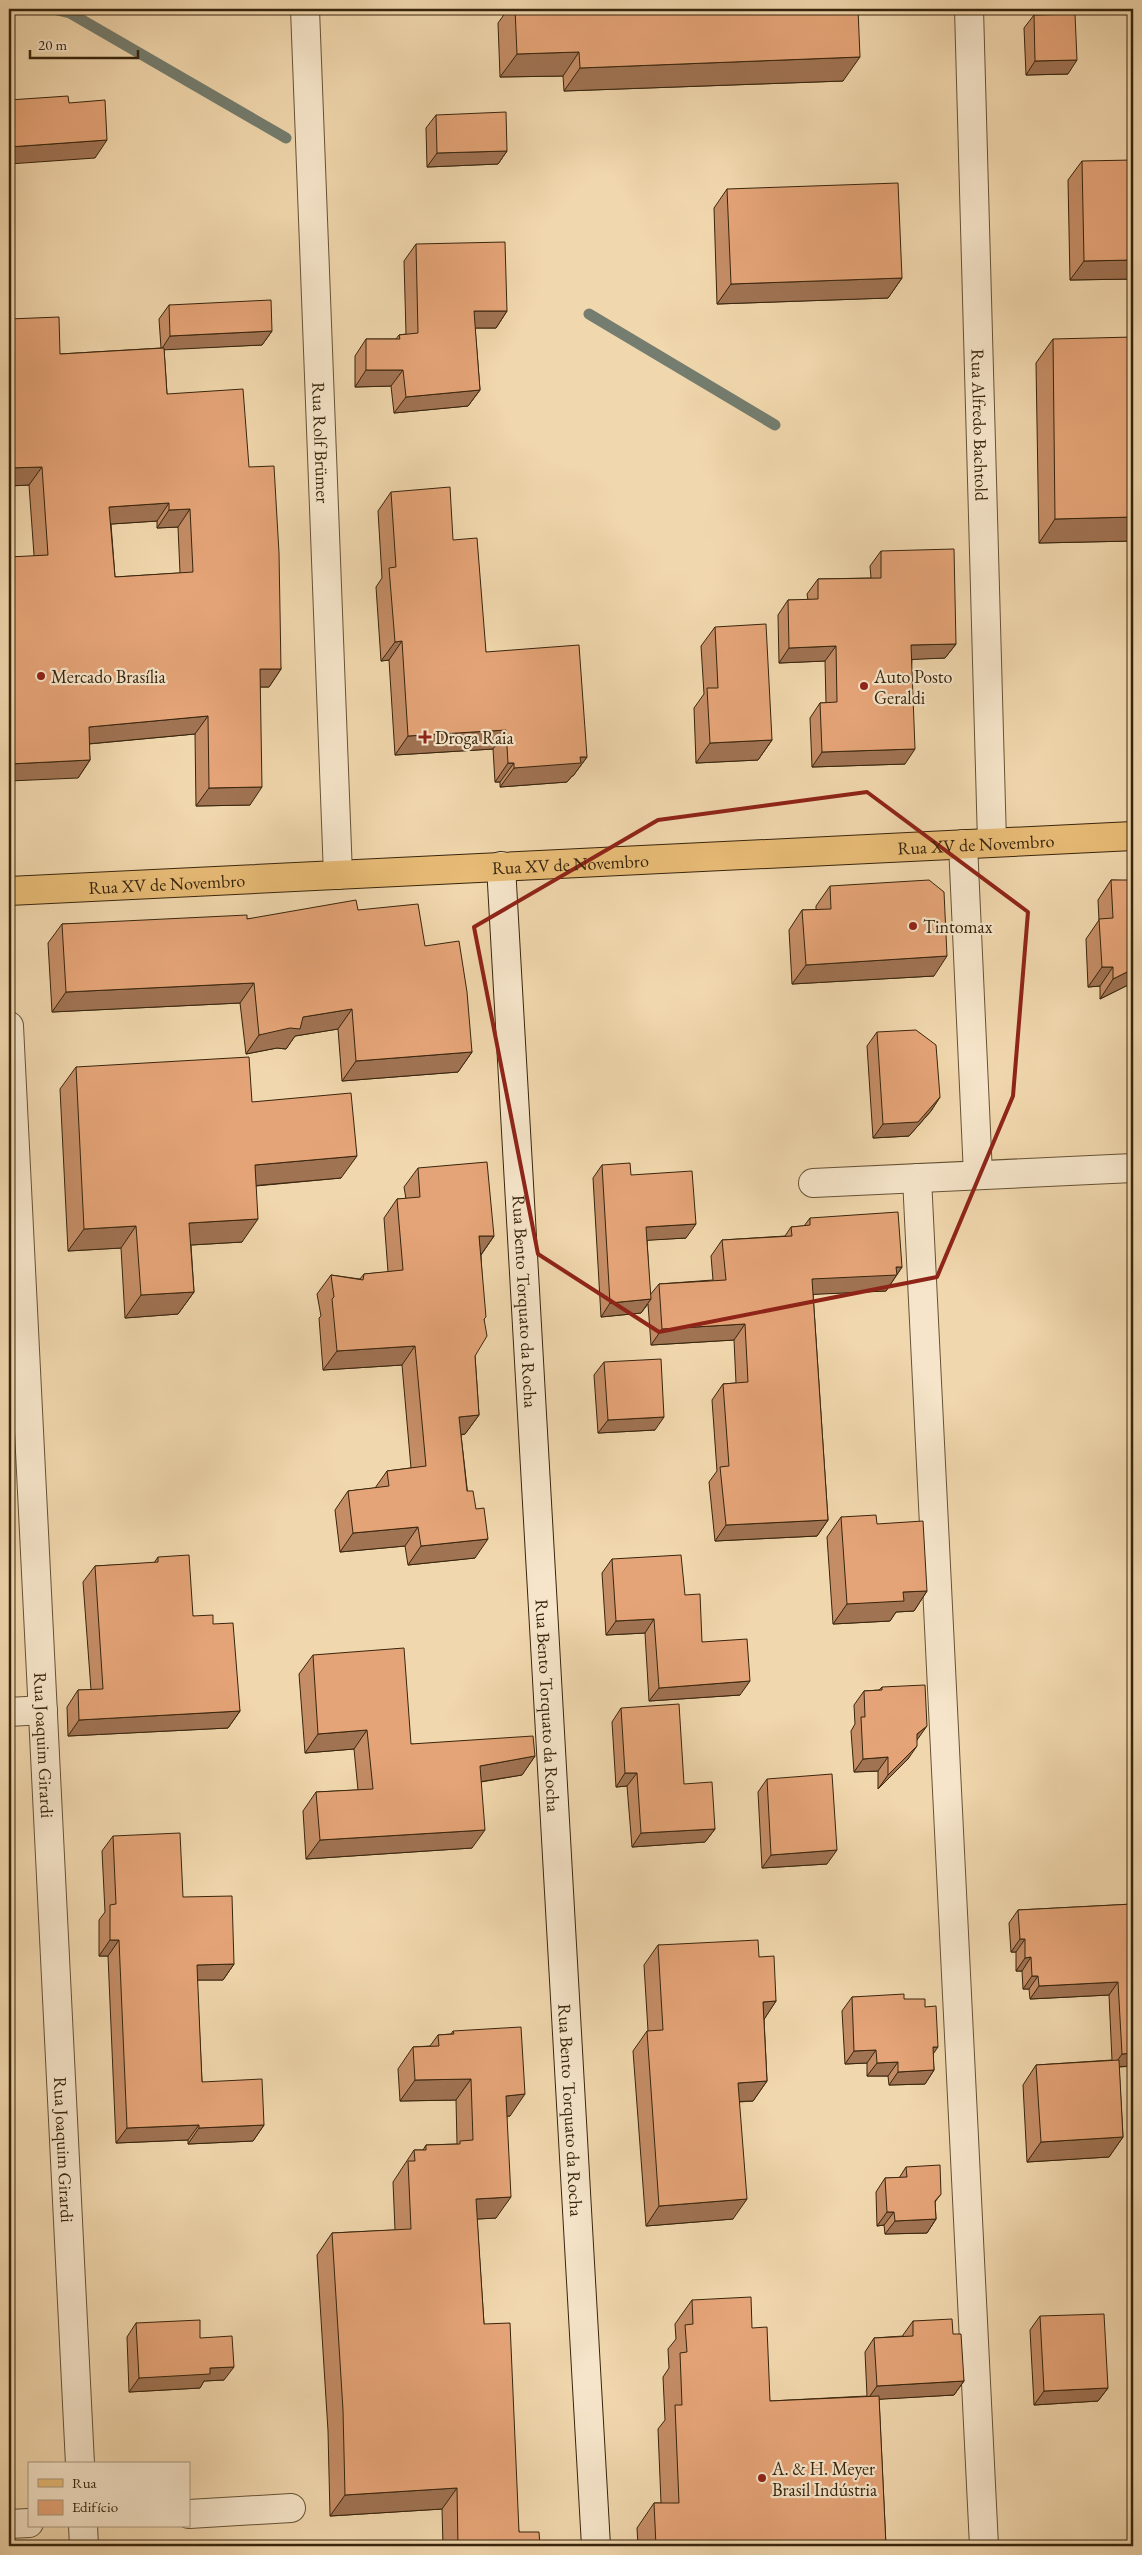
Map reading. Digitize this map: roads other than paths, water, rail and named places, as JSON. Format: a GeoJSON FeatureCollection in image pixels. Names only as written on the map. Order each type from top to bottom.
{"type":"FeatureCollection","features":[{"type":"Feature","properties":{"kind":"main road","name":"Rua XV de Novembro"},"geometry":{"type":"LineString","coordinates":[[9,891],[1133,836]]}},
{"type":"Feature","properties":{"kind":"street","name":"Rua Rolf Brümer"},"geometry":{"type":"LineString","coordinates":[[305,9],[338,875]]}},
{"type":"Feature","properties":{"kind":"street","name":"Rua Alfredo Bachtold"},"geometry":{"type":"LineString","coordinates":[[968,9],[992,842]]}},
{"type":"Feature","properties":{"kind":"street"},"geometry":{"type":"LineString","coordinates":[[963,844],[978,1175]]}},
{"type":"Feature","properties":{"kind":"street","name":"Rua Bento Torquato da Rocha"},"geometry":{"type":"LineString","coordinates":[[501,866],[596,2546]]}},
{"type":"Feature","properties":{"kind":"street","name":"Rua Joaquim Girardi"},"geometry":{"type":"LineString","coordinates":[[9,1026],[80,2462]]}},
{"type":"Feature","properties":{"kind":"street"},"geometry":{"type":"LineString","coordinates":[[813,1182],[1133,1168]]}},
{"type":"Feature","properties":{"kind":"street"},"geometry":{"type":"LineString","coordinates":[[917,1178],[984,2546]]}},
{"type":"Feature","properties":{"kind":"street"},"geometry":{"type":"LineString","coordinates":[[9,1712],[42,1710]]}},
{"type":"Feature","properties":{"kind":"street"},"geometry":{"type":"LineString","coordinates":[[190,2514],[291,2508]]}},
{"type":"Feature","properties":{"kind":"street"},"geometry":{"type":"LineString","coordinates":[[9,2524],[28,2523]]}},
{"type":"Feature","properties":{"kind":"street"},"geometry":{"type":"LineString","coordinates":[[83,2528],[84,2546]]}},
{"type":"Feature","properties":{"kind":"waterway"},"geometry":{"type":"LineString","coordinates":[[53,9],[70,13],[286,138]]}},
{"type":"Feature","properties":{"kind":"waterway"},"geometry":{"type":"LineString","coordinates":[[589,314],[775,425]]}},
{"type":"Feature","properties":{"kind":"place","name":"Mercado Brasília"},"geometry":{"type":"Point","coordinates":[41,676]}},
{"type":"Feature","properties":{"kind":"place","name":"Auto Posto Geraldi"},"geometry":{"type":"Point","coordinates":[864,686]}},
{"type":"Feature","properties":{"kind":"place","name":"Droga Raia"},"geometry":{"type":"Point","coordinates":[425,737]}},
{"type":"Feature","properties":{"kind":"place","name":"Tintomax"},"geometry":{"type":"Point","coordinates":[913,926]}},
{"type":"Feature","properties":{"kind":"place","name":"A. & H. Meyer Brasil Indústria"},"geometry":{"type":"Point","coordinates":[762,2478]}}]}
